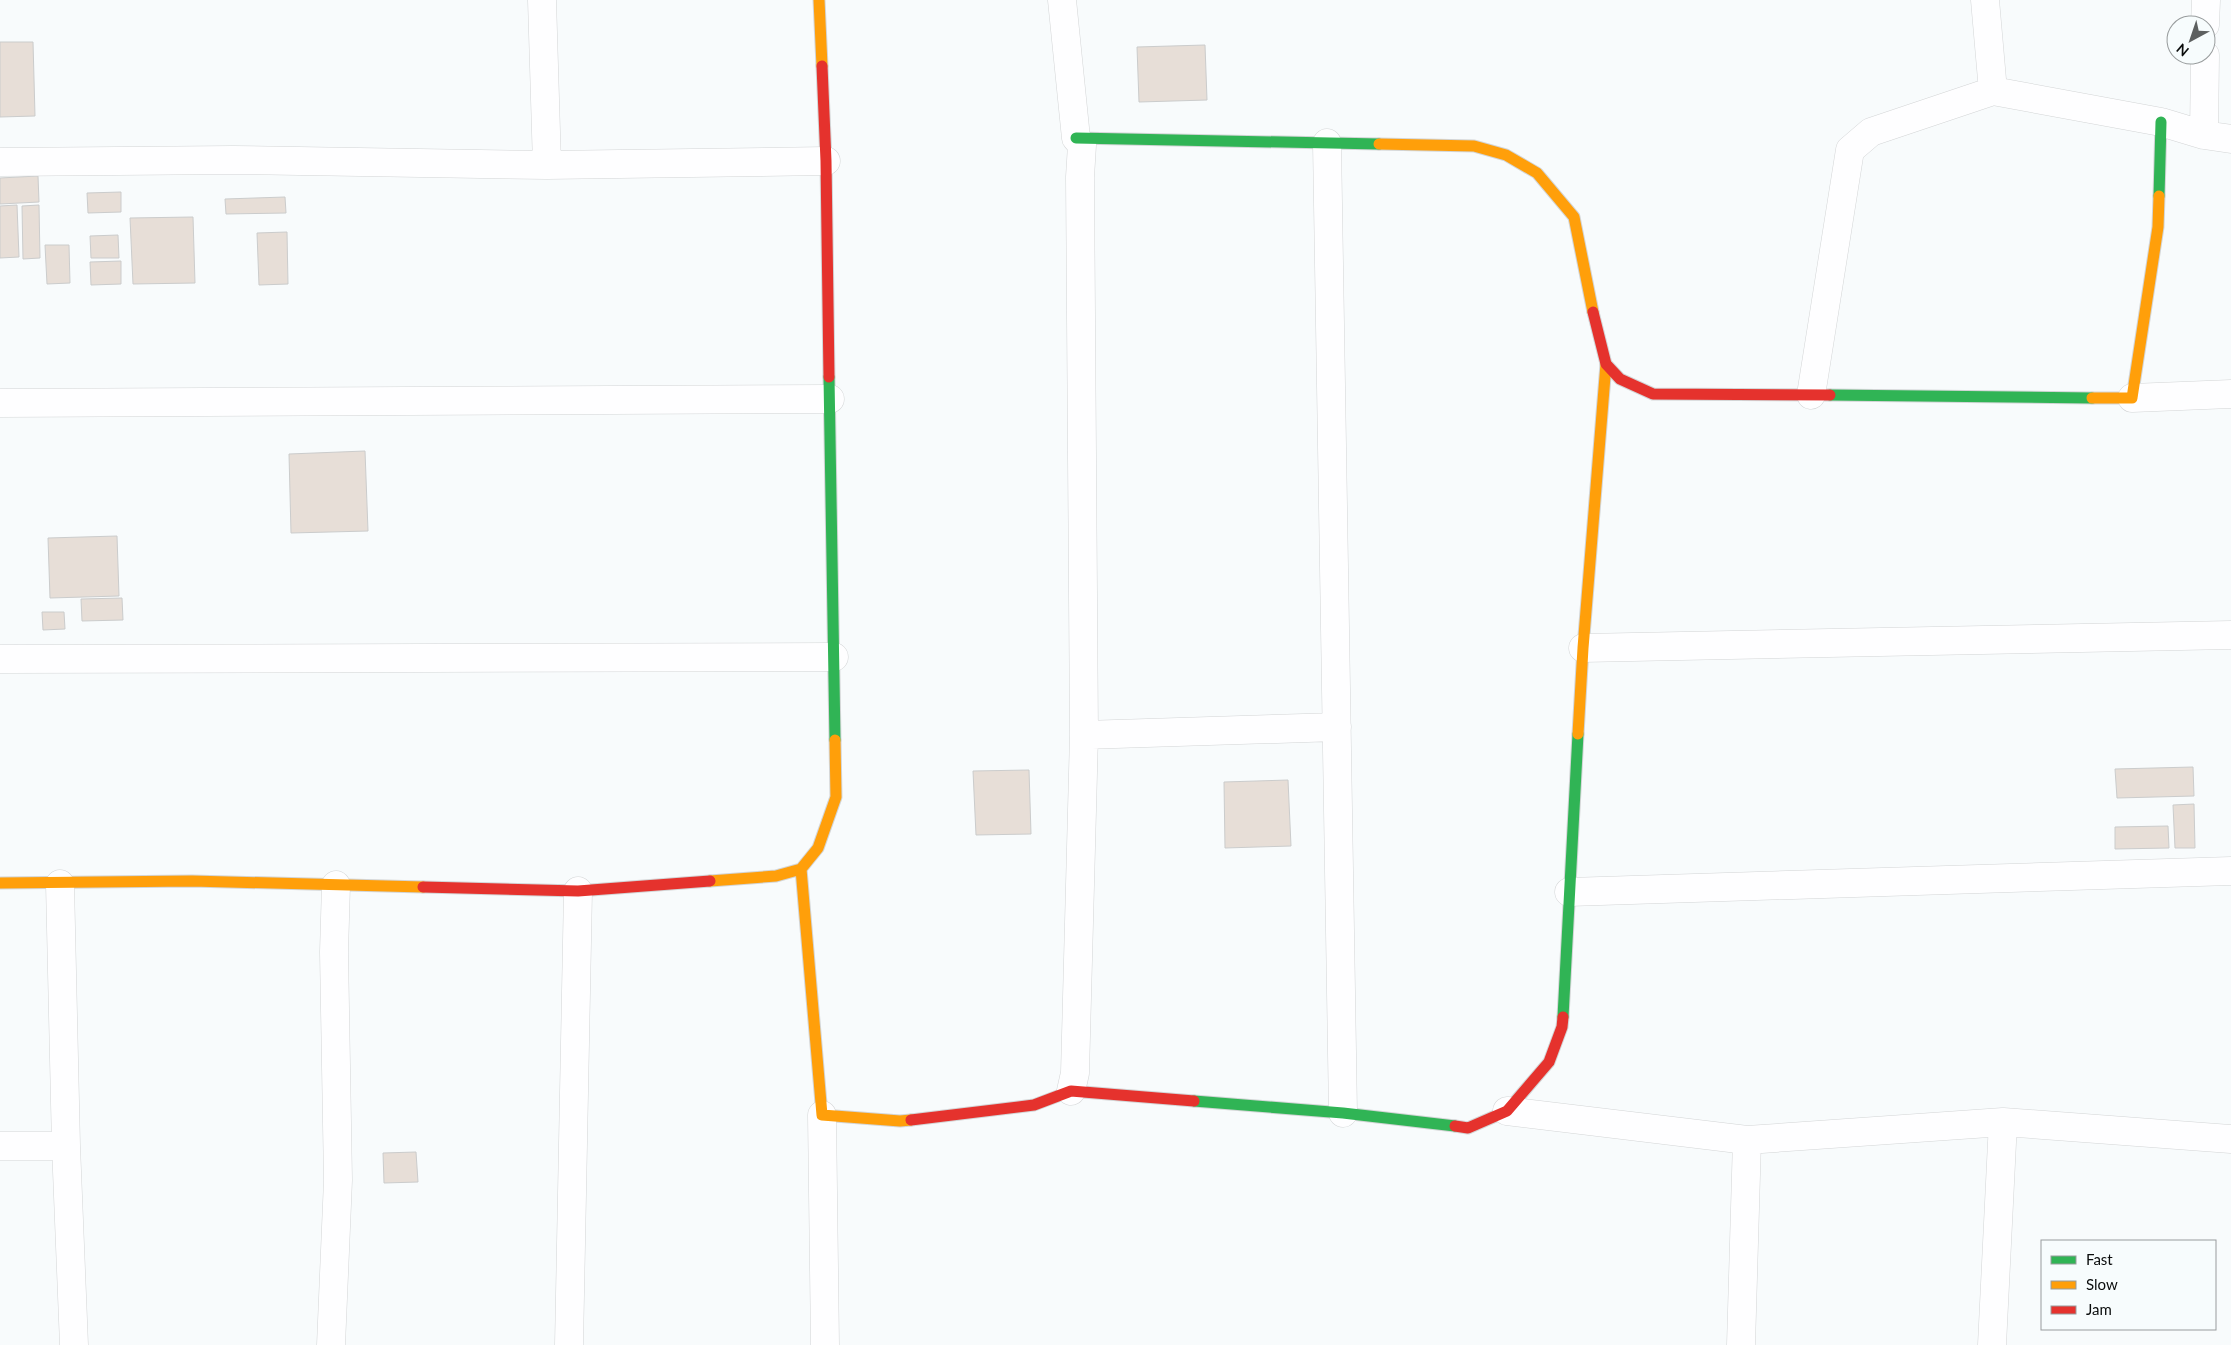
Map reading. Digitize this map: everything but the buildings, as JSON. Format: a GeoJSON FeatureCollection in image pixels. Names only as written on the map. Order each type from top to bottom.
{"type":"FeatureCollection","features":[{"type":"Feature","properties":{"kind":"street"},"geometry":{"type":"LineString","coordinates":[[542,0],[546,165]]}},
{"type":"Feature","properties":{"kind":"street"},"geometry":{"type":"LineString","coordinates":[[0,883],[60,884],[192,881],[578,891],[776,876],[801,869],[818,848],[836,797],[826,161],[819,0]]}},
{"type":"Feature","properties":{"kind":"street"},"geometry":{"type":"LineString","coordinates":[[1062,0],[1076,138],[1082,145],[1080,177],[1084,735],[1075,1073],[1071,1091]]}},
{"type":"Feature","properties":{"kind":"street"},"geometry":{"type":"LineString","coordinates":[[1985,0],[1993,91]]}},
{"type":"Feature","properties":{"kind":"street"},"geometry":{"type":"LineString","coordinates":[[2205,15],[2206,0]]}},
{"type":"Feature","properties":{"kind":"street"},"geometry":{"type":"LineString","coordinates":[[2204,135],[2205,65]]}},
{"type":"Feature","properties":{"kind":"street"},"geometry":{"type":"LineString","coordinates":[[1811,395],[1850,150],[1871,132],[1993,91],[2161,122],[2204,135],[2231,139]]}},
{"type":"Feature","properties":{"kind":"street"},"geometry":{"type":"LineString","coordinates":[[2132,398],[2158,227],[2161,122]]}},
{"type":"Feature","properties":{"kind":"street"},"geometry":{"type":"LineString","coordinates":[[822,1115],[900,1121],[1034,1105],[1071,1091],[1344,1113],[1468,1128],[1507,1111],[1549,1062],[1562,1027],[1583,648],[1606,364],[1598,339],[1574,217],[1537,173],[1506,155],[1474,146],[1076,138]]}},
{"type":"Feature","properties":{"kind":"street"},"geometry":{"type":"LineString","coordinates":[[1327,142],[1344,1113]]}},
{"type":"Feature","properties":{"kind":"street"},"geometry":{"type":"LineString","coordinates":[[0,162],[233,160],[546,165],[826,161]]}},
{"type":"Feature","properties":{"kind":"street"},"geometry":{"type":"LineString","coordinates":[[1606,364],[1620,379],[1653,394],[2132,398],[2231,394]]}},
{"type":"Feature","properties":{"kind":"street"},"geometry":{"type":"LineString","coordinates":[[0,403],[830,399]]}},
{"type":"Feature","properties":{"kind":"street"},"geometry":{"type":"LineString","coordinates":[[1583,648],[2231,635]]}},
{"type":"Feature","properties":{"kind":"street"},"geometry":{"type":"LineString","coordinates":[[0,659],[834,657]]}},
{"type":"Feature","properties":{"kind":"street"},"geometry":{"type":"LineString","coordinates":[[1084,735],[1337,727]]}},
{"type":"Feature","properties":{"kind":"street"},"geometry":{"type":"LineString","coordinates":[[801,869],[822,1115],[825,1345]]}},
{"type":"Feature","properties":{"kind":"street"},"geometry":{"type":"LineString","coordinates":[[1569,892],[2231,871]]}},
{"type":"Feature","properties":{"kind":"street"},"geometry":{"type":"LineString","coordinates":[[60,884],[66,1146],[74,1345]]}},
{"type":"Feature","properties":{"kind":"street"},"geometry":{"type":"LineString","coordinates":[[331,1345],[338,1180],[334,952],[336,885]]}},
{"type":"Feature","properties":{"kind":"street"},"geometry":{"type":"LineString","coordinates":[[569,1345],[578,891]]}},
{"type":"Feature","properties":{"kind":"street"},"geometry":{"type":"LineString","coordinates":[[1507,1111],[1747,1140],[2003,1122],[2231,1139]]}},
{"type":"Feature","properties":{"kind":"street"},"geometry":{"type":"LineString","coordinates":[[1992,1345],[2003,1122]]}},
{"type":"Feature","properties":{"kind":"street"},"geometry":{"type":"LineString","coordinates":[[1742,1345],[1747,1140]]}},
{"type":"Feature","properties":{"kind":"street"},"geometry":{"type":"LineString","coordinates":[[0,1146],[66,1146]]}},
{"type":"Feature","properties":{"kind":"traffic: fast"},"geometry":{"type":"LineString","coordinates":[[2159,196],[2161,122]]}},
{"type":"Feature","properties":{"kind":"traffic: fast"},"geometry":{"type":"LineString","coordinates":[[1076,138],[1379,144]]}},
{"type":"Feature","properties":{"kind":"traffic: fast"},"geometry":{"type":"LineString","coordinates":[[829,377],[835,740]]}},
{"type":"Feature","properties":{"kind":"traffic: fast"},"geometry":{"type":"LineString","coordinates":[[1830,395],[2092,398]]}},
{"type":"Feature","properties":{"kind":"traffic: fast"},"geometry":{"type":"LineString","coordinates":[[1563,1017],[1578,734]]}},
{"type":"Feature","properties":{"kind":"traffic: fast"},"geometry":{"type":"LineString","coordinates":[[1194,1101],[1343,1113],[1455,1126]]}},
{"type":"Feature","properties":{"kind":"traffic: slow"},"geometry":{"type":"LineString","coordinates":[[819,0],[822,66]]}},
{"type":"Feature","properties":{"kind":"traffic: slow"},"geometry":{"type":"LineString","coordinates":[[1379,144],[1474,146],[1506,155],[1537,173],[1574,217],[1593,312]]}},
{"type":"Feature","properties":{"kind":"traffic: slow"},"geometry":{"type":"LineString","coordinates":[[2092,398],[2132,398],[2158,227],[2159,196]]}},
{"type":"Feature","properties":{"kind":"traffic: slow"},"geometry":{"type":"LineString","coordinates":[[1578,734],[1583,648],[1606,364]]}},
{"type":"Feature","properties":{"kind":"traffic: slow"},"geometry":{"type":"LineString","coordinates":[[710,881],[776,876],[801,869],[818,848],[836,797],[835,740]]}},
{"type":"Feature","properties":{"kind":"traffic: slow"},"geometry":{"type":"LineString","coordinates":[[801,869],[822,1115],[900,1121],[911,1120]]}},
{"type":"Feature","properties":{"kind":"traffic: slow"},"geometry":{"type":"LineString","coordinates":[[0,883],[192,881],[423,887]]}},
{"type":"Feature","properties":{"kind":"traffic: jam"},"geometry":{"type":"LineString","coordinates":[[822,66],[826,161],[829,377]]}},
{"type":"Feature","properties":{"kind":"traffic: jam"},"geometry":{"type":"LineString","coordinates":[[1593,312],[1606,364],[1620,379],[1653,394],[1830,395]]}},
{"type":"Feature","properties":{"kind":"traffic: jam"},"geometry":{"type":"LineString","coordinates":[[423,887],[578,891],[710,881]]}},
{"type":"Feature","properties":{"kind":"traffic: jam"},"geometry":{"type":"LineString","coordinates":[[1455,1126],[1468,1128],[1507,1111],[1549,1062],[1562,1027],[1563,1017]]}},
{"type":"Feature","properties":{"kind":"traffic: jam"},"geometry":{"type":"LineString","coordinates":[[911,1120],[1034,1105],[1071,1091],[1194,1101]]}}]}
